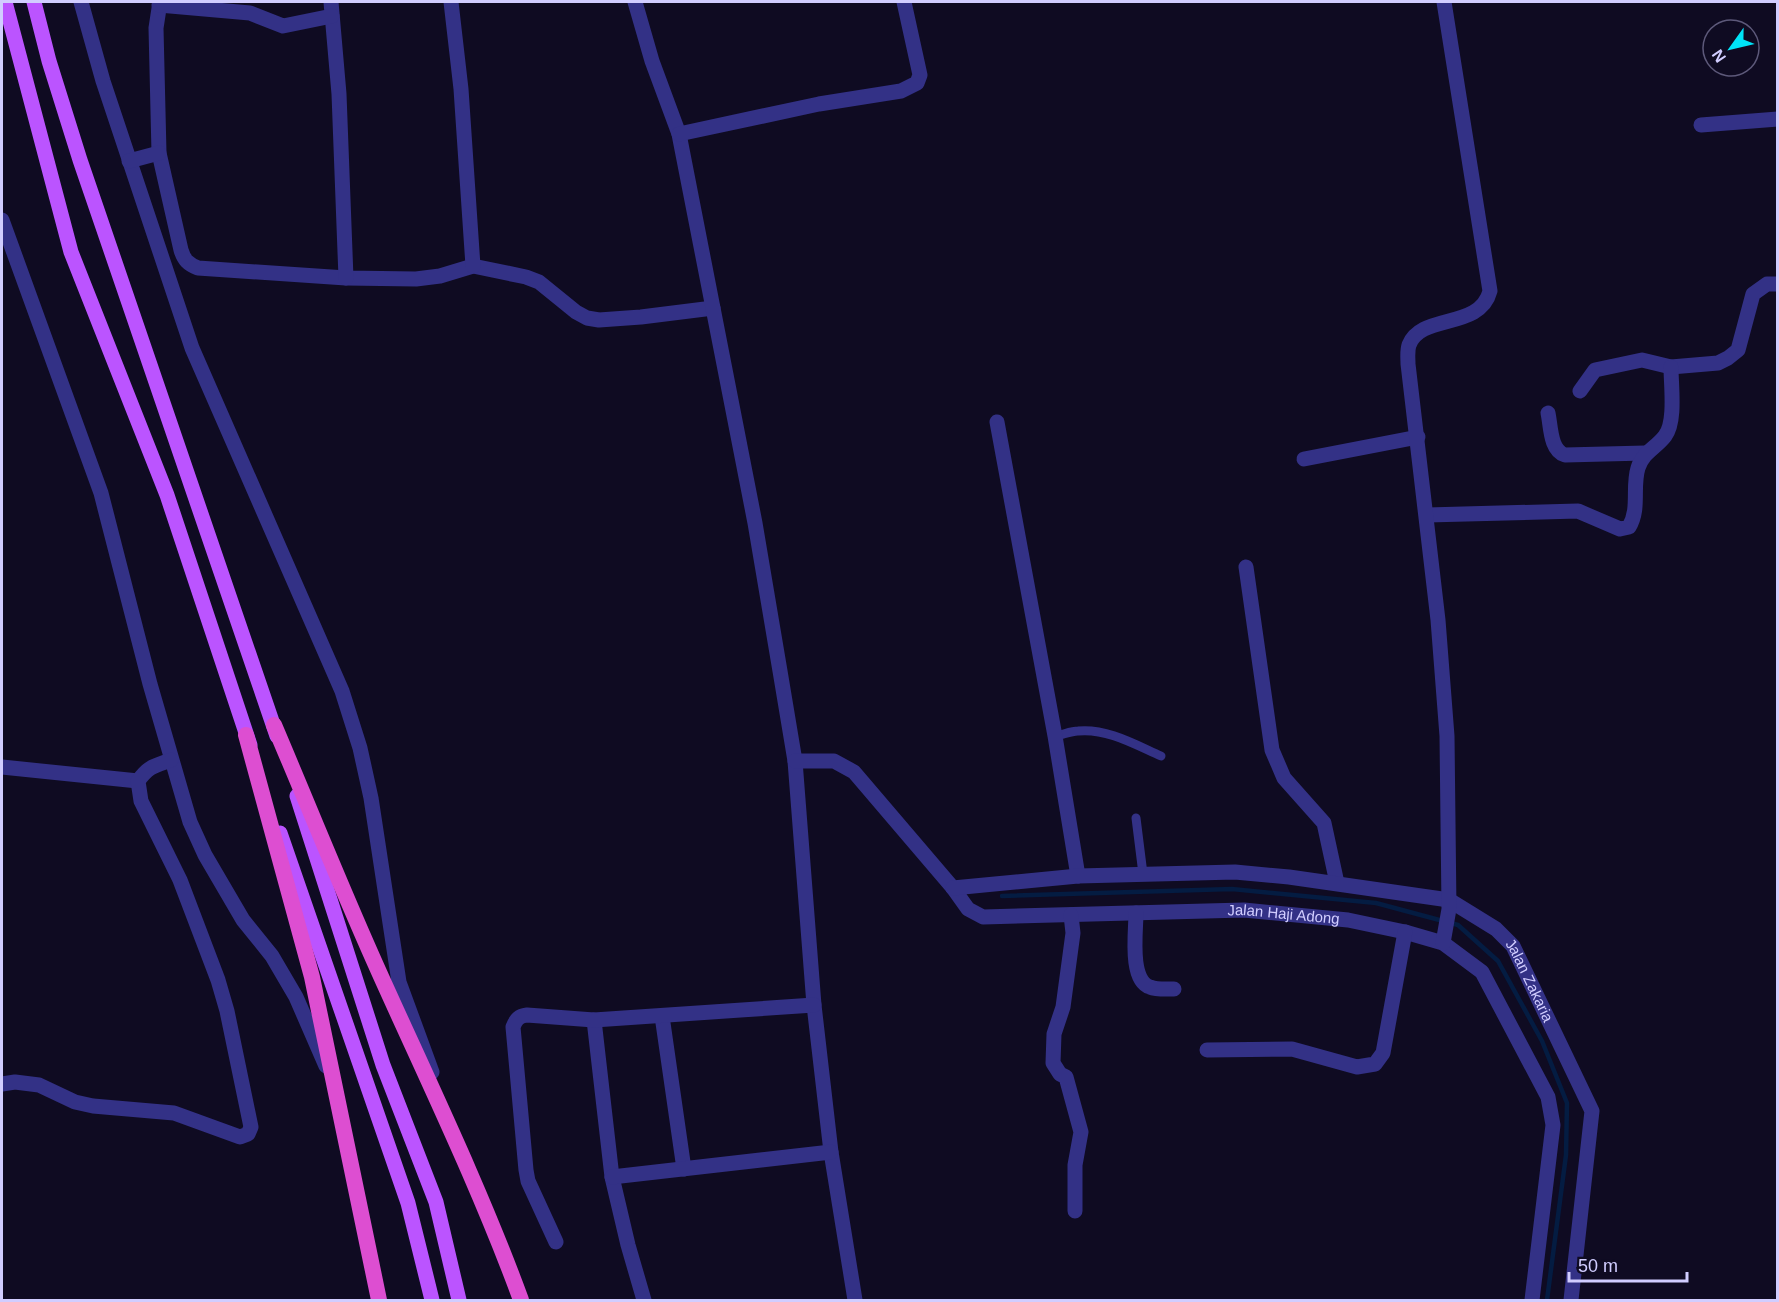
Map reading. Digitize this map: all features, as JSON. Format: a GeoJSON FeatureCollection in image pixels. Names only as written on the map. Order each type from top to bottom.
{"type":"FeatureCollection","features":[{"type":"Feature","properties":{"kind":"highway"},"geometry":{"type":"LineString","coordinates":[[274,725],[378,971],[457,1140],[500,1242],[521,1300]]}},
{"type":"Feature","properties":{"kind":"highway"},"geometry":{"type":"LineString","coordinates":[[246,735],[312,977],[378,1300]]}},
{"type":"Feature","properties":{"kind":"main road"},"geometry":{"type":"LineString","coordinates":[[5,2],[72,252],[167,495],[246,735],[408,1203],[432,1300]]}},
{"type":"Feature","properties":{"kind":"main road"},"geometry":{"type":"LineString","coordinates":[[34,2],[49,61],[80,160],[274,725],[383,1065],[436,1202],[459,1300]]}},
{"type":"Feature","properties":{"kind":"street"},"geometry":{"type":"LineString","coordinates":[[81,2],[103,81],[192,348],[342,691],[360,748],[371,798],[399,982],[457,1140]]}},
{"type":"Feature","properties":{"kind":"street"},"geometry":{"type":"LineString","coordinates":[[451,2],[461,89],[473,266]]}},
{"type":"Feature","properties":{"kind":"street"},"geometry":{"type":"LineString","coordinates":[[635,2],[652,61],[679,134],[755,524],[795,761],[814,1005],[831,1152],[855,1300]]}},
{"type":"Feature","properties":{"kind":"street"},"geometry":{"type":"LineString","coordinates":[[679,134],[819,104],[910,88],[917,83],[920,75],[904,2]]}},
{"type":"Feature","properties":{"kind":"street"},"geometry":{"type":"LineString","coordinates":[[1443,939],[1449,904],[1447,736],[1438,620],[1408,348],[1413,338],[1421,331],[1479,310],[1487,302],[1490,291],[1444,2]]}},
{"type":"Feature","properties":{"kind":"street"},"geometry":{"type":"LineString","coordinates":[[346,278],[339,94],[332,9],[282,26],[250,13],[159,3],[156,28],[159,153],[184,260],[198,268],[346,278],[416,279],[440,276],[473,266],[539,282],[587,318],[599,320],[641,317],[713,308]]}},
{"type":"Feature","properties":{"kind":"street"},"geometry":{"type":"LineString","coordinates":[[1701,125],[1778,119]]}},
{"type":"Feature","properties":{"kind":"street"},"geometry":{"type":"LineString","coordinates":[[129,161],[159,153]]}},
{"type":"Feature","properties":{"kind":"street"},"geometry":{"type":"LineString","coordinates":[[2,220],[101,493],[171,760],[190,822],[205,855],[243,920],[272,956],[297,997],[335,1088]]}},
{"type":"Feature","properties":{"kind":"street"},"geometry":{"type":"LineString","coordinates":[[165,268],[184,260]]}},
{"type":"Feature","properties":{"kind":"street"},"geometry":{"type":"LineString","coordinates":[[1580,391],[1595,370],[1642,360],[1671,367],[1718,363],[1728,358],[1738,350],[1753,294],[1767,284],[1778,284]]}},
{"type":"Feature","properties":{"kind":"street"},"geometry":{"type":"LineString","coordinates":[[1427,515],[1578,511],[1620,529],[1629,527],[1634,519],[1638,468],[1645,453],[1664,437],[1671,426],[1671,367]]}},
{"type":"Feature","properties":{"kind":"street"},"geometry":{"type":"LineString","coordinates":[[1548,413],[1555,447],[1559,453],[1565,455],[1645,453]]}},
{"type":"Feature","properties":{"kind":"street"},"geometry":{"type":"LineString","coordinates":[[997,422],[1055,736],[1078,876]]}},
{"type":"Feature","properties":{"kind":"street"},"geometry":{"type":"LineString","coordinates":[[1304,459],[1418,437]]}},
{"type":"Feature","properties":{"kind":"street"},"geometry":{"type":"LineString","coordinates":[[1246,567],[1272,750],[1284,778],[1324,823],[1336,883]]}},
{"type":"Feature","properties":{"kind":"street"},"geometry":{"type":"LineString","coordinates":[[2,1083],[39,1085],[75,1102],[93,1106],[174,1113],[240,1137],[248,1134],[251,1127],[227,1011],[218,980],[180,880],[141,801],[138,781],[149,767],[171,760]]}},
{"type":"Feature","properties":{"kind":"street","name":"Jalan Haji Adong"},"geometry":{"type":"LineString","coordinates":[[795,761],[834,761],[854,772],[954,888],[969,909],[983,917],[1244,910],[1348,920],[1443,939],[1482,972],[1548,1097],[1553,1125],[1532,1300]]}},
{"type":"Feature","properties":{"kind":"street"},"geometry":{"type":"LineString","coordinates":[[2,767],[138,781]]}},
{"type":"Feature","properties":{"kind":"street","name":"Jalan Zakaria"},"geometry":{"type":"LineString","coordinates":[[954,888],[1078,876],[1235,872],[1336,883],[1449,904],[1496,929],[1513,946],[1592,1111],[1571,1300]]}},
{"type":"Feature","properties":{"kind":"street"},"geometry":{"type":"LineString","coordinates":[[1136,913],[1136,967],[1141,981],[1150,988],[1174,989]]}},
{"type":"Feature","properties":{"kind":"street"},"geometry":{"type":"LineString","coordinates":[[1071,915],[1074,933],[1063,1007],[1054,1034],[1053,1064],[1060,1074],[1066,1077],[1081,1132],[1075,1165],[1075,1211]]}},
{"type":"Feature","properties":{"kind":"street"},"geometry":{"type":"LineString","coordinates":[[1208,1050],[1292,1049],[1357,1067],[1375,1064],[1383,1053],[1405,932]]}},
{"type":"Feature","properties":{"kind":"street"},"geometry":{"type":"LineString","coordinates":[[556,1242],[528,1181],[513,1027],[515,1021],[527,1015],[594,1020],[814,1005]]}},
{"type":"Feature","properties":{"kind":"street"},"geometry":{"type":"LineString","coordinates":[[662,1016],[684,1169]]}},
{"type":"Feature","properties":{"kind":"street"},"geometry":{"type":"LineString","coordinates":[[594,1020],[612,1177],[644,1300]]}},
{"type":"Feature","properties":{"kind":"street"},"geometry":{"type":"LineString","coordinates":[[612,1177],[831,1152]]}},
{"type":"Feature","properties":{"kind":"lane"},"geometry":{"type":"LineString","coordinates":[[1055,736],[1078,731],[1100,732],[1130,741],[1161,756]]}},
{"type":"Feature","properties":{"kind":"lane"},"geometry":{"type":"LineString","coordinates":[[1136,818],[1143,874]]}},
{"type":"Feature","properties":{"kind":"waterway"},"geometry":{"type":"LineString","coordinates":[[1002,896],[1232,889],[1376,903],[1458,925],[1498,961],[1542,1041],[1567,1103],[1566,1155],[1547,1300]]}}]}
